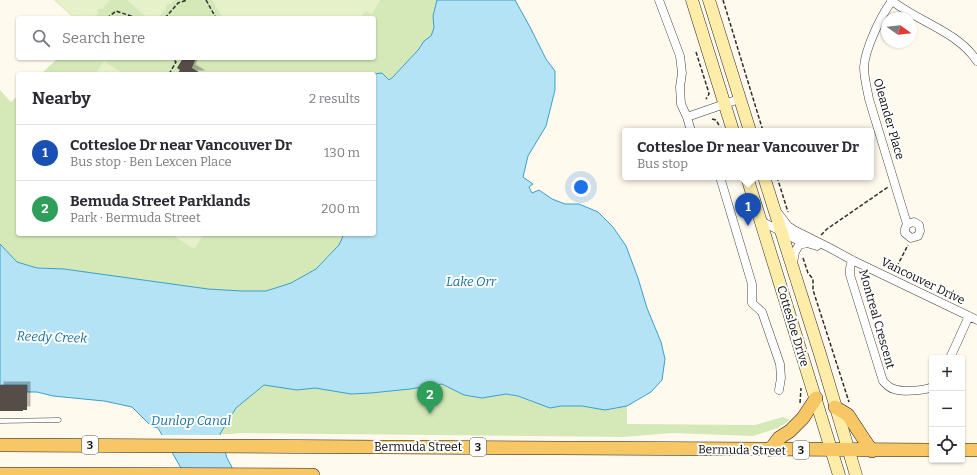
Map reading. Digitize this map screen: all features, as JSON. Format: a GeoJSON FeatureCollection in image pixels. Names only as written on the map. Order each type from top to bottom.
{"type":"FeatureCollection","features":[{"type":"Feature","properties":{"kind":"main road"},"geometry":{"type":"LineString","coordinates":[[692,0],[732,128]]}},
{"type":"Feature","properties":{"kind":"main road"},"geometry":{"type":"LineString","coordinates":[[709,0],[749,128]]}},
{"type":"Feature","properties":{"kind":"main road","name":"Cottesloe Drive"},"geometry":{"type":"LineString","coordinates":[[748,180],[839,475]]}},
{"type":"Feature","properties":{"kind":"main road","name":"Cottesloe Drive"},"geometry":{"type":"LineString","coordinates":[[765,180],[856,475]]}},
{"type":"Feature","properties":{"kind":"main road"},"geometry":{"type":"LineString","coordinates":[[770,450],[779,438],[790,431],[803,418],[816,398]]}},
{"type":"Feature","properties":{"kind":"main road"},"geometry":{"type":"LineString","coordinates":[[835,407],[848,415],[864,441],[872,450]]}},
{"type":"Feature","properties":{"kind":"main road","name":"Bermuda Street"},"geometry":{"type":"LineString","coordinates":[[0,445],[929,450]]}},
{"type":"Feature","properties":{"kind":"main road"},"geometry":{"type":"LineString","coordinates":[[965,450],[977,450]]}},
{"type":"Feature","properties":{"kind":"main road"},"geometry":{"type":"LineString","coordinates":[[0,474],[313,475]]}},
{"type":"Feature","properties":{"kind":"street"},"geometry":{"type":"LineString","coordinates":[[659,0],[680,56],[682,72],[680,104],[687,117],[690,128]]}},
{"type":"Feature","properties":{"kind":"street"},"geometry":{"type":"LineString","coordinates":[[892,1],[906,11],[951,36],[976,56]]}},
{"type":"Feature","properties":{"kind":"street","name":"Oleander Place"},"geometry":{"type":"LineString","coordinates":[[892,1],[880,20],[866,53],[864,66],[869,98],[908,224],[905,230],[906,235],[910,237]]}},
{"type":"Feature","properties":{"kind":"street"},"geometry":{"type":"LineString","coordinates":[[687,117],[739,99]]}},
{"type":"Feature","properties":{"kind":"street"},"geometry":{"type":"LineString","coordinates":[[721,180],[752,284],[752,303],[762,312],[780,364],[781,378],[779,390]]}},
{"type":"Feature","properties":{"kind":"street","name":"Vancouver Drive"},"geometry":{"type":"LineString","coordinates":[[773,205],[790,228],[837,253],[973,318]]}},
{"type":"Feature","properties":{"kind":"street","name":"Vancouver Drive"},"geometry":{"type":"LineString","coordinates":[[761,221],[797,240],[837,253]]}},
{"type":"Feature","properties":{"kind":"street"},"geometry":{"type":"LineString","coordinates":[[908,224],[914,222],[918,224],[920,228],[918,236],[914,238],[910,237]]}},
{"type":"Feature","properties":{"kind":"street"},"geometry":{"type":"LineString","coordinates":[[793,270],[796,249],[799,245],[808,243]]}},
{"type":"Feature","properties":{"kind":"street","name":"Montreal Crescent"},"geometry":{"type":"LineString","coordinates":[[852,260],[850,275],[883,381],[894,389],[900,390],[921,390],[929,388]]}},
{"type":"Feature","properties":{"kind":"street"},"geometry":{"type":"LineString","coordinates":[[952,355],[973,318]]}},
{"type":"Feature","properties":{"kind":"lane"},"geometry":{"type":"LineString","coordinates":[[0,421],[59,420]]}},
{"type":"Feature","properties":{"kind":"path"},"geometry":{"type":"LineString","coordinates":[[167,16],[178,3],[187,0]]}},
{"type":"Feature","properties":{"kind":"path"},"geometry":{"type":"LineString","coordinates":[[206,0],[215,16]]}},
{"type":"Feature","properties":{"kind":"path"},"geometry":{"type":"LineString","coordinates":[[723,0],[762,128]]}},
{"type":"Feature","properties":{"kind":"path"},"geometry":{"type":"LineString","coordinates":[[110,16],[116,11],[131,16]]}},
{"type":"Feature","properties":{"kind":"path"},"geometry":{"type":"LineString","coordinates":[[694,45],[708,90],[706,99]]}},
{"type":"Feature","properties":{"kind":"path"},"geometry":{"type":"LineString","coordinates":[[169,72],[176,62],[174,60]]}},
{"type":"Feature","properties":{"kind":"path"},"geometry":{"type":"LineString","coordinates":[[712,119],[716,120],[720,128]]}},
{"type":"Feature","properties":{"kind":"path"},"geometry":{"type":"LineString","coordinates":[[778,180],[790,217]]}},
{"type":"Feature","properties":{"kind":"path"},"geometry":{"type":"LineString","coordinates":[[817,242],[827,229],[884,188],[896,184]]}},
{"type":"Feature","properties":{"kind":"path"},"geometry":{"type":"LineString","coordinates":[[891,279],[910,243],[910,237]]}},
{"type":"Feature","properties":{"kind":"path"},"geometry":{"type":"LineString","coordinates":[[801,252],[808,273],[813,279],[813,290],[849,402]]}},
{"type":"Feature","properties":{"kind":"green space"},"geometry":{"type":"Polygon","coordinates":[[[54,0],[437,0],[433,16],[434,28],[431,36],[390,80],[383,74],[376,74],[376,72],[43,72],[56,60],[376,60],[376,16],[72,16],[54,0]]]}},
{"type":"Feature","properties":{"kind":"green space"},"geometry":{"type":"Polygon","coordinates":[[[55,0],[110,0],[102,9],[98,9],[98,13],[96,16],[73,16],[55,0]]]}},
{"type":"Feature","properties":{"kind":"green space"},"geometry":{"type":"Polygon","coordinates":[[[127,0],[174,0],[170,4],[166,5],[166,9],[160,16],[145,16],[127,0]]]}},
{"type":"Feature","properties":{"kind":"green space"},"geometry":{"type":"Polygon","coordinates":[[[212,0],[380,0],[372,14],[366,11],[361,16],[222,16],[212,0]]]}},
{"type":"Feature","properties":{"kind":"green space"},"geometry":{"type":"Polygon","coordinates":[[[104,61],[121,72],[96,72],[104,61]]]}},
{"type":"Feature","properties":{"kind":"green space"},"geometry":{"type":"Polygon","coordinates":[[[0,90],[11,102],[16,97],[16,236],[343,236],[339,245],[316,269],[291,283],[266,291],[208,289],[64,269],[37,268],[17,262],[0,244],[0,90]]]}},
{"type":"Feature","properties":{"kind":"green space"},"geometry":{"type":"Polygon","coordinates":[[[174,236],[203,236],[194,249],[174,236]]]}},
{"type":"Feature","properties":{"kind":"green space"},"geometry":{"type":"Polygon","coordinates":[[[442,384],[464,395],[482,398],[506,394],[518,396],[550,408],[561,406],[582,406],[605,410],[627,406],[627,424],[755,425],[783,417],[790,420],[778,428],[753,436],[672,433],[623,437],[220,434],[236,408],[264,385],[297,390],[315,388],[351,394],[410,389],[442,384]]]}},
{"type":"Feature","properties":{"kind":"water","name":"Lake Orr"},"geometry":{"type":"Polygon","coordinates":[[[437,0],[515,0],[546,59],[555,71],[555,90],[546,126],[528,156],[523,177],[533,184],[529,187],[532,193],[539,190],[552,199],[565,204],[579,204],[598,212],[613,227],[626,246],[647,308],[661,342],[665,359],[662,380],[651,392],[627,406],[605,410],[582,406],[561,406],[550,408],[518,396],[506,394],[482,398],[464,395],[442,384],[410,389],[351,394],[315,388],[297,390],[264,385],[236,408],[220,434],[227,458],[236,475],[185,475],[158,428],[151,426],[132,407],[104,401],[27,392],[27,385],[0,385],[0,244],[17,262],[37,268],[64,269],[208,289],[266,291],[291,283],[316,269],[339,245],[343,236],[376,236],[376,74],[382,73],[389,80],[392,78],[419,49],[424,41],[431,36],[434,28],[433,16],[437,0]]]}},
{"type":"Feature","properties":{"kind":"pier"},"geometry":{"type":"Polygon","coordinates":[[[160,435],[222,435],[227,451],[169,451],[160,435]]]}},
{"type":"Feature","properties":{"kind":"building"},"geometry":{"type":"Polygon","coordinates":[[[182,60],[195,60],[192,68],[199,72],[178,72],[180,70],[177,68],[182,60]]]}},
{"type":"Feature","properties":{"kind":"building"},"geometry":{"type":"Polygon","coordinates":[[[0,385],[27,385],[27,410],[0,411],[0,385]]]}},
{"type":"Feature","properties":{"kind":"place","name":"Cottesloe Dr near Vancouver Dr"},"geometry":{"type":"Point","coordinates":[748,226]}},
{"type":"Feature","properties":{"kind":"place","name":"Bemuda Street Parklands"},"geometry":{"type":"Point","coordinates":[430,414]}},
{"type":"Feature","properties":{"kind":"water label","name":"Reedy Creek"},"geometry":{"type":"Point","coordinates":[52,337]}},
{"type":"Feature","properties":{"kind":"water label","name":"Dunlop Canal"},"geometry":{"type":"Point","coordinates":[191,420]}}]}
